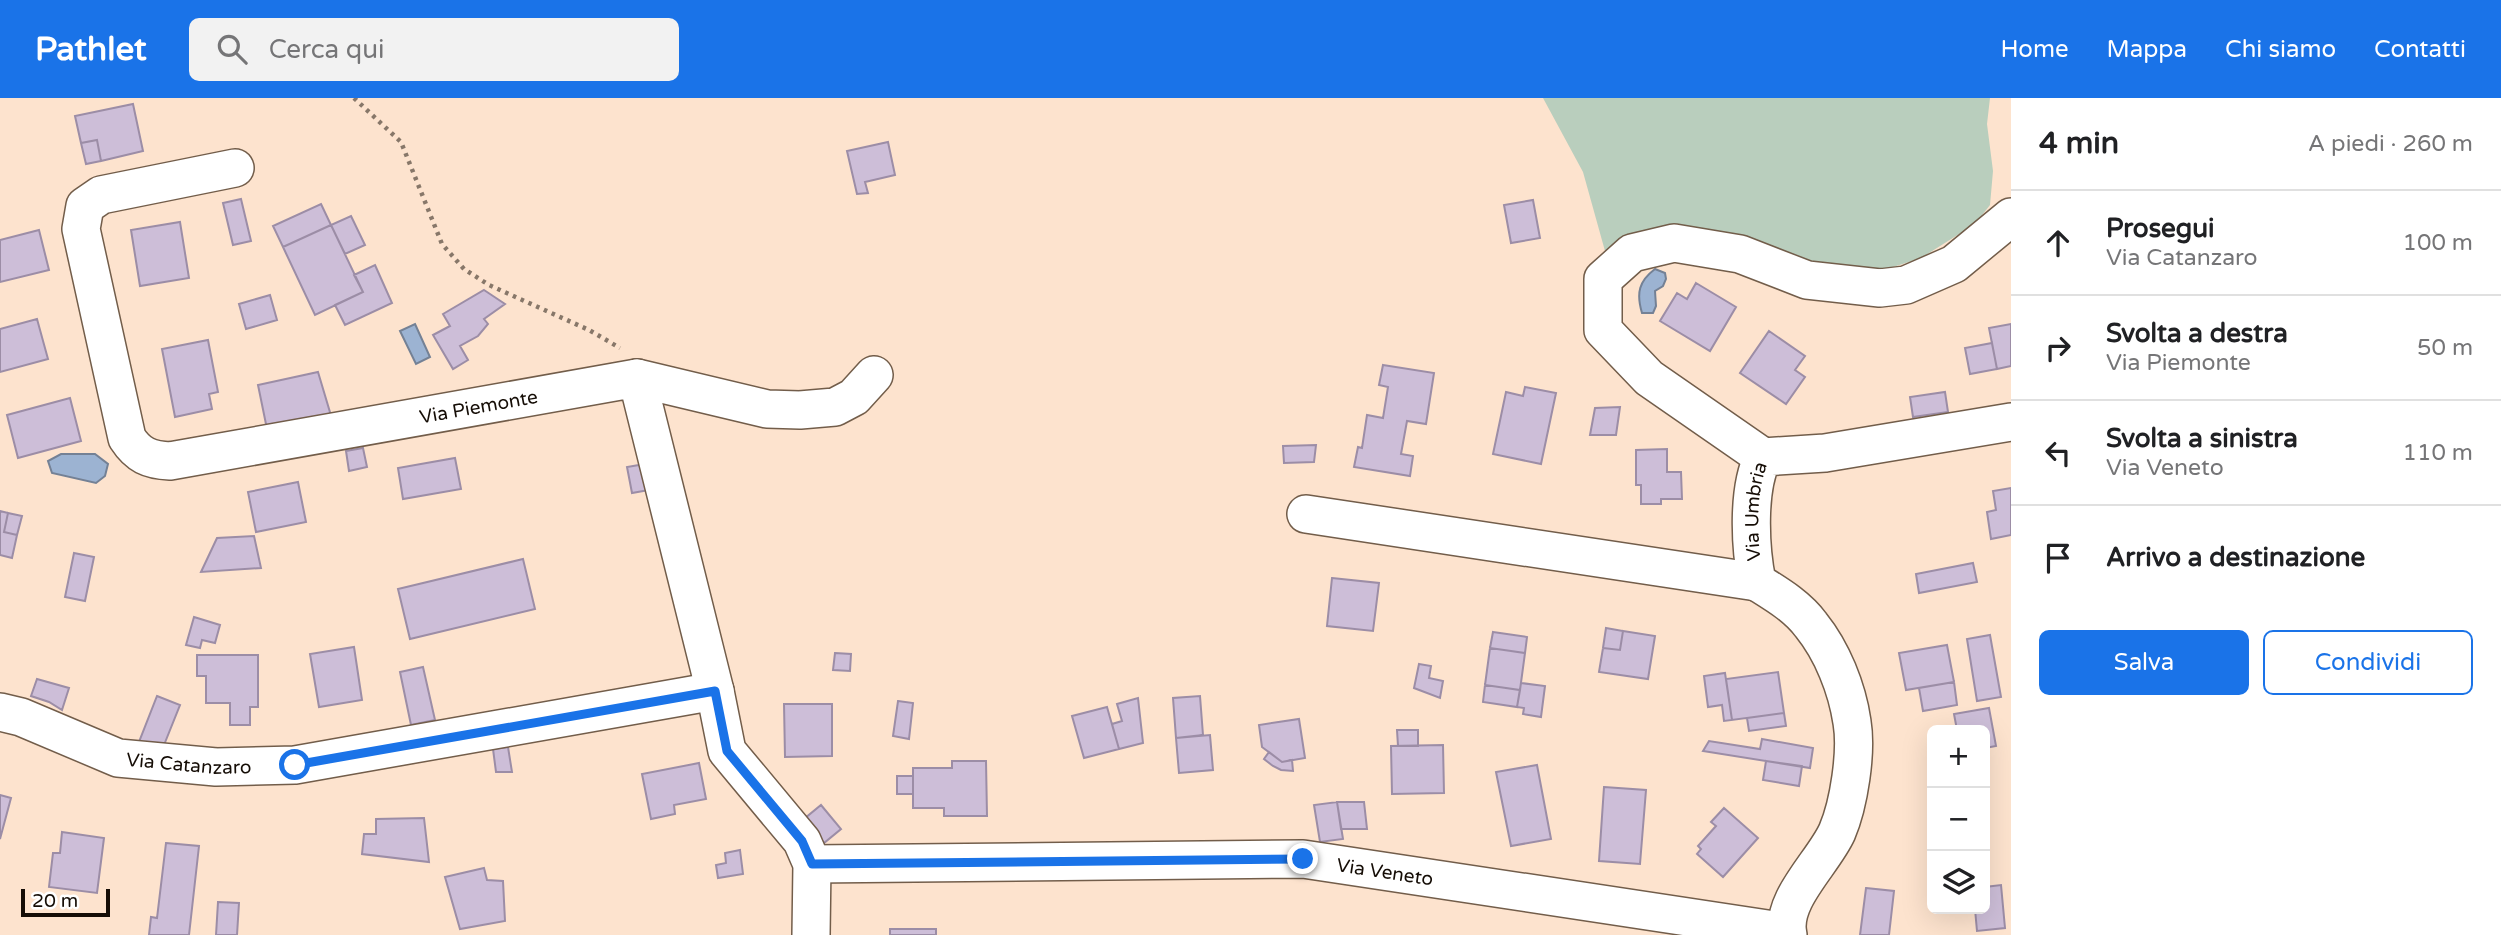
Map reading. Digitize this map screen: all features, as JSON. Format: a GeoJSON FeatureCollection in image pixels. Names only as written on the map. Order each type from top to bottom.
{"type":"FeatureCollection","features":[{"type":"Feature","properties":{"kind":"street","name":"Via Piemonte"},"geometry":{"type":"LineString","coordinates":[[235,169],[101,195],[85,206],[81,229],[127,438],[136,452],[154,461],[170,461],[638,378]]}},
{"type":"Feature","properties":{"kind":"street"},"geometry":{"type":"LineString","coordinates":[[1763,457],[1649,378],[1603,330],[1602,279],[1632,253],[1674,243],[1740,254],[1807,281],[1881,288],[1906,285],[1954,264],[2011,217]]}},
{"type":"Feature","properties":{"kind":"street"},"geometry":{"type":"LineString","coordinates":[[811,935],[812,864],[802,841],[727,751],[715,691],[638,378],[767,409],[800,410],[835,407],[854,397],[874,375]]}},
{"type":"Feature","properties":{"kind":"street","name":"Via Umbria"},"geometry":{"type":"LineString","coordinates":[[1788,934],[1787,915],[1793,901],[1837,833],[1845,809],[1853,755],[1853,723],[1830,652],[1810,623],[1787,601],[1757,582],[1751,551],[1755,472],[1763,457],[1825,453],[2011,422]]}},
{"type":"Feature","properties":{"kind":"street"},"geometry":{"type":"LineString","coordinates":[[1306,514],[1757,582]]}},
{"type":"Feature","properties":{"kind":"street","name":"Via Catanzaro"},"geometry":{"type":"LineString","coordinates":[[0,712],[21,717],[118,758],[216,767],[295,765],[715,691]]}},
{"type":"Feature","properties":{"kind":"street","name":"Via Veneto"},"geometry":{"type":"LineString","coordinates":[[812,864],[1303,859],[1788,934]]}},
{"type":"Feature","properties":{"kind":"path"},"geometry":{"type":"LineString","coordinates":[[354,98],[401,142],[442,244],[464,269],[489,285],[617,346],[631,358],[638,378]]}},
{"type":"Feature","properties":{"kind":"green space"},"geometry":{"type":"Polygon","coordinates":[[[1543,98],[1990,98],[1987,124],[1993,171],[1990,205],[1975,224],[1921,258],[1856,275],[1646,238],[1605,251],[1583,172],[1543,98]]]}},
{"type":"Feature","properties":{"kind":"water"},"geometry":{"type":"Polygon","coordinates":[[[1655,269],[1665,273],[1666,279],[1663,286],[1655,291],[1656,306],[1653,313],[1642,313],[1640,288],[1645,278],[1655,269]]]}},
{"type":"Feature","properties":{"kind":"water"},"geometry":{"type":"Polygon","coordinates":[[[415,324],[430,357],[416,364],[400,331],[415,324]]]}},
{"type":"Feature","properties":{"kind":"water"},"geometry":{"type":"Polygon","coordinates":[[[61,454],[95,454],[108,464],[105,476],[96,483],[52,473],[48,461],[61,454]]]}},
{"type":"Feature","properties":{"kind":"building"},"geometry":{"type":"Polygon","coordinates":[[[133,104],[143,151],[101,161],[97,140],[81,143],[75,116],[133,104]]]}},
{"type":"Feature","properties":{"kind":"building"},"geometry":{"type":"Polygon","coordinates":[[[97,140],[101,161],[86,164],[81,143],[97,140]]]}},
{"type":"Feature","properties":{"kind":"building"},"geometry":{"type":"Polygon","coordinates":[[[888,142],[895,175],[865,182],[868,193],[857,194],[847,151],[888,142]]]}},
{"type":"Feature","properties":{"kind":"building"},"geometry":{"type":"Polygon","coordinates":[[[241,199],[251,241],[233,245],[223,203],[241,199]]]}},
{"type":"Feature","properties":{"kind":"building"},"geometry":{"type":"Polygon","coordinates":[[[1533,200],[1540,238],[1511,243],[1504,205],[1533,200]]]}},
{"type":"Feature","properties":{"kind":"building"},"geometry":{"type":"Polygon","coordinates":[[[321,204],[331,225],[283,247],[273,226],[321,204]]]}},
{"type":"Feature","properties":{"kind":"building"},"geometry":{"type":"Polygon","coordinates":[[[351,216],[365,245],[345,254],[331,225],[351,216]]]}},
{"type":"Feature","properties":{"kind":"building"},"geometry":{"type":"Polygon","coordinates":[[[180,222],[189,278],[140,286],[131,230],[180,222]]]}},
{"type":"Feature","properties":{"kind":"building"},"geometry":{"type":"Polygon","coordinates":[[[331,225],[363,292],[315,315],[283,247],[331,225]]]}},
{"type":"Feature","properties":{"kind":"building"},"geometry":{"type":"Polygon","coordinates":[[[39,230],[49,270],[0,282],[0,240],[39,230]]]}},
{"type":"Feature","properties":{"kind":"building"},"geometry":{"type":"Polygon","coordinates":[[[375,265],[392,303],[345,325],[335,305],[363,292],[354,275],[375,265]]]}},
{"type":"Feature","properties":{"kind":"building"},"geometry":{"type":"Polygon","coordinates":[[[1696,283],[1736,307],[1710,351],[1660,321],[1677,293],[1687,299],[1696,283]]]}},
{"type":"Feature","properties":{"kind":"building"},"geometry":{"type":"Polygon","coordinates":[[[484,290],[505,304],[484,319],[488,324],[478,336],[460,346],[468,360],[453,369],[433,335],[450,326],[443,314],[484,290]]]}},
{"type":"Feature","properties":{"kind":"building"},"geometry":{"type":"Polygon","coordinates":[[[270,295],[277,320],[246,329],[239,304],[270,295]]]}},
{"type":"Feature","properties":{"kind":"building"},"geometry":{"type":"Polygon","coordinates":[[[37,319],[48,359],[0,372],[0,329],[37,319]]]}},
{"type":"Feature","properties":{"kind":"building"},"geometry":{"type":"Polygon","coordinates":[[[2011,324],[2011,366],[1997,369],[1989,328],[2011,324]]]}},
{"type":"Feature","properties":{"kind":"building"},"geometry":{"type":"Polygon","coordinates":[[[1769,331],[1805,356],[1795,370],[1805,377],[1786,404],[1740,373],[1769,331]]]}},
{"type":"Feature","properties":{"kind":"building"},"geometry":{"type":"Polygon","coordinates":[[[208,340],[218,392],[209,394],[212,409],[175,417],[162,349],[208,340]]]}},
{"type":"Feature","properties":{"kind":"building"},"geometry":{"type":"Polygon","coordinates":[[[1992,343],[1997,369],[1970,374],[1965,348],[1992,343]]]}},
{"type":"Feature","properties":{"kind":"building"},"geometry":{"type":"Polygon","coordinates":[[[1383,365],[1434,373],[1426,424],[1407,421],[1401,454],[1413,456],[1410,476],[1354,467],[1358,447],[1362,448],[1367,415],[1383,418],[1388,387],[1379,385],[1383,365]]]}},
{"type":"Feature","properties":{"kind":"building"},"geometry":{"type":"Polygon","coordinates":[[[318,372],[332,419],[267,429],[258,385],[318,372]]]}},
{"type":"Feature","properties":{"kind":"building"},"geometry":{"type":"Polygon","coordinates":[[[1525,387],[1556,393],[1541,464],[1493,454],[1506,392],[1523,396],[1525,387]]]}},
{"type":"Feature","properties":{"kind":"building"},"geometry":{"type":"Polygon","coordinates":[[[1945,392],[1948,412],[1913,417],[1910,397],[1945,392]]]}},
{"type":"Feature","properties":{"kind":"building"},"geometry":{"type":"Polygon","coordinates":[[[70,398],[81,441],[18,458],[7,415],[70,398]]]}},
{"type":"Feature","properties":{"kind":"building"},"geometry":{"type":"Polygon","coordinates":[[[1620,407],[1616,435],[1590,435],[1595,408],[1620,407]]]}},
{"type":"Feature","properties":{"kind":"building"},"geometry":{"type":"Polygon","coordinates":[[[1316,445],[1314,462],[1284,463],[1283,446],[1316,445]]]}},
{"type":"Feature","properties":{"kind":"building"},"geometry":{"type":"Polygon","coordinates":[[[363,448],[367,467],[349,471],[346,451],[363,448]]]}},
{"type":"Feature","properties":{"kind":"building"},"geometry":{"type":"Polygon","coordinates":[[[1667,449],[1667,472],[1681,472],[1682,499],[1661,499],[1661,504],[1641,504],[1641,485],[1636,485],[1636,450],[1667,449]]]}},
{"type":"Feature","properties":{"kind":"building"},"geometry":{"type":"Polygon","coordinates":[[[455,458],[461,489],[403,499],[398,468],[455,458]]]}},
{"type":"Feature","properties":{"kind":"building"},"geometry":{"type":"Polygon","coordinates":[[[645,464],[649,490],[632,493],[627,467],[645,464]]]}},
{"type":"Feature","properties":{"kind":"building"},"geometry":{"type":"Polygon","coordinates":[[[298,482],[306,522],[256,532],[248,492],[298,482]]]}},
{"type":"Feature","properties":{"kind":"building"},"geometry":{"type":"Polygon","coordinates":[[[2011,488],[2011,535],[1991,539],[1987,512],[1996,510],[1993,491],[2011,488]]]}},
{"type":"Feature","properties":{"kind":"building"},"geometry":{"type":"Polygon","coordinates":[[[0,511],[8,513],[4,532],[17,535],[12,558],[0,555],[0,511]]]}},
{"type":"Feature","properties":{"kind":"building"},"geometry":{"type":"Polygon","coordinates":[[[8,513],[22,516],[17,535],[4,532],[8,513]]]}},
{"type":"Feature","properties":{"kind":"building"},"geometry":{"type":"Polygon","coordinates":[[[254,536],[261,568],[201,572],[217,538],[254,536]]]}},
{"type":"Feature","properties":{"kind":"building"},"geometry":{"type":"Polygon","coordinates":[[[74,553],[94,557],[85,601],[65,597],[74,553]]]}},
{"type":"Feature","properties":{"kind":"building"},"geometry":{"type":"Polygon","coordinates":[[[523,559],[535,609],[410,639],[398,589],[523,559]]]}},
{"type":"Feature","properties":{"kind":"building"},"geometry":{"type":"Polygon","coordinates":[[[1973,563],[1977,582],[1919,593],[1916,574],[1973,563]]]}},
{"type":"Feature","properties":{"kind":"building"},"geometry":{"type":"Polygon","coordinates":[[[1332,578],[1379,583],[1373,631],[1327,626],[1332,578]]]}},
{"type":"Feature","properties":{"kind":"building"},"geometry":{"type":"Polygon","coordinates":[[[194,617],[220,625],[215,643],[202,640],[200,648],[186,645],[194,617]]]}},
{"type":"Feature","properties":{"kind":"building"},"geometry":{"type":"Polygon","coordinates":[[[1606,628],[1623,631],[1620,650],[1603,648],[1606,628]]]}},
{"type":"Feature","properties":{"kind":"building"},"geometry":{"type":"Polygon","coordinates":[[[1623,631],[1655,636],[1648,679],[1599,672],[1603,648],[1620,650],[1623,631]]]}},
{"type":"Feature","properties":{"kind":"building"},"geometry":{"type":"Polygon","coordinates":[[[1493,632],[1527,637],[1525,653],[1490,648],[1493,632]]]}},
{"type":"Feature","properties":{"kind":"building"},"geometry":{"type":"Polygon","coordinates":[[[1990,635],[2001,697],[1977,701],[1967,639],[1990,635]]]}},
{"type":"Feature","properties":{"kind":"building"},"geometry":{"type":"Polygon","coordinates":[[[1947,645],[1954,682],[1906,690],[1899,653],[1947,645]]]}},
{"type":"Feature","properties":{"kind":"building"},"geometry":{"type":"Polygon","coordinates":[[[354,647],[362,700],[319,707],[310,654],[354,647]]]}},
{"type":"Feature","properties":{"kind":"building"},"geometry":{"type":"Polygon","coordinates":[[[1490,648],[1525,653],[1520,690],[1485,685],[1490,648]]]}},
{"type":"Feature","properties":{"kind":"building"},"geometry":{"type":"Polygon","coordinates":[[[835,653],[851,654],[850,671],[833,670],[835,653]]]}},
{"type":"Feature","properties":{"kind":"building"},"geometry":{"type":"Polygon","coordinates":[[[197,655],[258,655],[258,707],[250,707],[250,725],[230,725],[230,703],[206,703],[206,676],[197,676],[197,655]]]}},
{"type":"Feature","properties":{"kind":"building"},"geometry":{"type":"Polygon","coordinates":[[[1419,664],[1431,666],[1429,678],[1443,681],[1440,698],[1414,688],[1419,664]]]}},
{"type":"Feature","properties":{"kind":"building"},"geometry":{"type":"Polygon","coordinates":[[[423,667],[435,720],[411,725],[400,672],[423,667]]]}},
{"type":"Feature","properties":{"kind":"building"},"geometry":{"type":"Polygon","coordinates":[[[1778,672],[1784,713],[1732,720],[1726,679],[1778,672]]]}},
{"type":"Feature","properties":{"kind":"building"},"geometry":{"type":"Polygon","coordinates":[[[1725,673],[1732,720],[1724,721],[1722,705],[1708,707],[1704,676],[1725,673]]]}},
{"type":"Feature","properties":{"kind":"building"},"geometry":{"type":"Polygon","coordinates":[[[37,679],[69,688],[62,710],[31,696],[37,679]]]}},
{"type":"Feature","properties":{"kind":"building"},"geometry":{"type":"Polygon","coordinates":[[[1954,682],[1957,705],[1923,711],[1919,688],[1954,682]]]}},
{"type":"Feature","properties":{"kind":"building"},"geometry":{"type":"Polygon","coordinates":[[[1521,683],[1545,686],[1541,717],[1523,714],[1524,708],[1517,707],[1521,683]]]}},
{"type":"Feature","properties":{"kind":"building"},"geometry":{"type":"Polygon","coordinates":[[[1485,685],[1520,690],[1517,707],[1483,702],[1485,685]]]}},
{"type":"Feature","properties":{"kind":"building"},"geometry":{"type":"Polygon","coordinates":[[[157,696],[180,705],[164,745],[139,742],[157,696]]]}},
{"type":"Feature","properties":{"kind":"building"},"geometry":{"type":"Polygon","coordinates":[[[1200,696],[1203,735],[1176,738],[1173,698],[1200,696]]]}},
{"type":"Feature","properties":{"kind":"building"},"geometry":{"type":"Polygon","coordinates":[[[1138,698],[1143,743],[1119,749],[1112,724],[1122,721],[1117,704],[1138,698]]]}},
{"type":"Feature","properties":{"kind":"building"},"geometry":{"type":"Polygon","coordinates":[[[898,701],[913,703],[909,739],[893,736],[898,701]]]}},
{"type":"Feature","properties":{"kind":"building"},"geometry":{"type":"Polygon","coordinates":[[[784,704],[832,704],[832,756],[785,757],[784,704]]]}},
{"type":"Feature","properties":{"kind":"building"},"geometry":{"type":"Polygon","coordinates":[[[1107,707],[1119,749],[1084,758],[1072,716],[1107,707]]]}},
{"type":"Feature","properties":{"kind":"building"},"geometry":{"type":"Polygon","coordinates":[[[1989,708],[1996,746],[1990,747],[1990,725],[1956,725],[1954,714],[1989,708]]]}},
{"type":"Feature","properties":{"kind":"building"},"geometry":{"type":"Polygon","coordinates":[[[1784,713],[1786,726],[1749,731],[1747,718],[1784,713]]]}},
{"type":"Feature","properties":{"kind":"building"},"geometry":{"type":"Polygon","coordinates":[[[1299,719],[1305,758],[1282,762],[1262,747],[1259,725],[1299,719]]]}},
{"type":"Feature","properties":{"kind":"building"},"geometry":{"type":"Polygon","coordinates":[[[1397,730],[1418,730],[1418,746],[1398,746],[1397,730]]]}},
{"type":"Feature","properties":{"kind":"building"},"geometry":{"type":"Polygon","coordinates":[[[1210,735],[1213,770],[1179,773],[1176,738],[1210,735]]]}},
{"type":"Feature","properties":{"kind":"building"},"geometry":{"type":"Polygon","coordinates":[[[1762,739],[1813,748],[1810,768],[1703,751],[1709,741],[1760,749],[1762,739]]]}},
{"type":"Feature","properties":{"kind":"building"},"geometry":{"type":"Polygon","coordinates":[[[1443,745],[1444,793],[1392,794],[1391,746],[1443,745]]]}},
{"type":"Feature","properties":{"kind":"building"},"geometry":{"type":"Polygon","coordinates":[[[508,747],[512,772],[496,772],[493,749],[508,747]]]}},
{"type":"Feature","properties":{"kind":"building"},"geometry":{"type":"Polygon","coordinates":[[[1269,752],[1282,762],[1292,760],[1293,771],[1281,770],[1264,759],[1269,752]]]}},
{"type":"Feature","properties":{"kind":"building"},"geometry":{"type":"Polygon","coordinates":[[[952,761],[986,761],[987,816],[944,816],[944,808],[913,808],[913,768],[952,768],[952,761]]]}},
{"type":"Feature","properties":{"kind":"building"},"geometry":{"type":"Polygon","coordinates":[[[1766,761],[1802,766],[1799,786],[1763,780],[1766,761]]]}},
{"type":"Feature","properties":{"kind":"building"},"geometry":{"type":"Polygon","coordinates":[[[699,763],[706,799],[674,805],[675,814],[651,819],[642,774],[699,763]]]}},
{"type":"Feature","properties":{"kind":"building"},"geometry":{"type":"Polygon","coordinates":[[[1537,765],[1551,839],[1511,846],[1496,772],[1537,765]]]}},
{"type":"Feature","properties":{"kind":"building"},"geometry":{"type":"Polygon","coordinates":[[[897,776],[913,776],[913,794],[897,794],[897,776]]]}},
{"type":"Feature","properties":{"kind":"building"},"geometry":{"type":"Polygon","coordinates":[[[1604,787],[1646,790],[1640,864],[1599,861],[1604,787]]]}},
{"type":"Feature","properties":{"kind":"building"},"geometry":{"type":"Polygon","coordinates":[[[0,795],[11,798],[0,839],[0,795]]]}},
{"type":"Feature","properties":{"kind":"building"},"geometry":{"type":"Polygon","coordinates":[[[1337,802],[1364,802],[1367,829],[1341,829],[1337,802]]]}},
{"type":"Feature","properties":{"kind":"building"},"geometry":{"type":"Polygon","coordinates":[[[1337,802],[1343,839],[1320,842],[1314,805],[1337,802]]]}},
{"type":"Feature","properties":{"kind":"building"},"geometry":{"type":"Polygon","coordinates":[[[821,805],[841,829],[824,843],[804,819],[821,805]]]}},
{"type":"Feature","properties":{"kind":"building"},"geometry":{"type":"Polygon","coordinates":[[[1724,808],[1758,838],[1723,877],[1697,854],[1701,849],[1698,846],[1716,826],[1711,822],[1724,808]]]}},
{"type":"Feature","properties":{"kind":"building"},"geometry":{"type":"Polygon","coordinates":[[[424,818],[429,862],[362,854],[364,834],[376,834],[376,819],[424,818]]]}},
{"type":"Feature","properties":{"kind":"building"},"geometry":{"type":"Polygon","coordinates":[[[62,832],[104,838],[97,893],[49,887],[53,853],[60,853],[62,832]]]}},
{"type":"Feature","properties":{"kind":"building"},"geometry":{"type":"Polygon","coordinates":[[[166,843],[199,846],[189,935],[149,935],[151,917],[157,918],[166,843]]]}},
{"type":"Feature","properties":{"kind":"building"},"geometry":{"type":"Polygon","coordinates":[[[740,850],[743,874],[718,878],[716,865],[726,863],[725,853],[740,850]]]}},
{"type":"Feature","properties":{"kind":"building"},"geometry":{"type":"Polygon","coordinates":[[[484,868],[487,880],[503,881],[505,921],[460,929],[445,877],[484,868]]]}},
{"type":"Feature","properties":{"kind":"building"},"geometry":{"type":"Polygon","coordinates":[[[2001,885],[2005,928],[1977,931],[1975,914],[1990,914],[1990,886],[2001,885]]]}},
{"type":"Feature","properties":{"kind":"building"},"geometry":{"type":"Polygon","coordinates":[[[1866,888],[1894,891],[1889,935],[1860,935],[1866,888]]]}},
{"type":"Feature","properties":{"kind":"building"},"geometry":{"type":"Polygon","coordinates":[[[218,902],[239,903],[237,935],[216,935],[218,902]]]}},
{"type":"Feature","properties":{"kind":"building"},"geometry":{"type":"Polygon","coordinates":[[[890,929],[936,929],[936,935],[890,935],[890,929]]]}},
{"type":"Feature","properties":{"kind":"route"},"geometry":{"type":"LineString","coordinates":[[295,765],[715,691],[727,751],[802,841],[812,864],[1303,859]]}}]}
